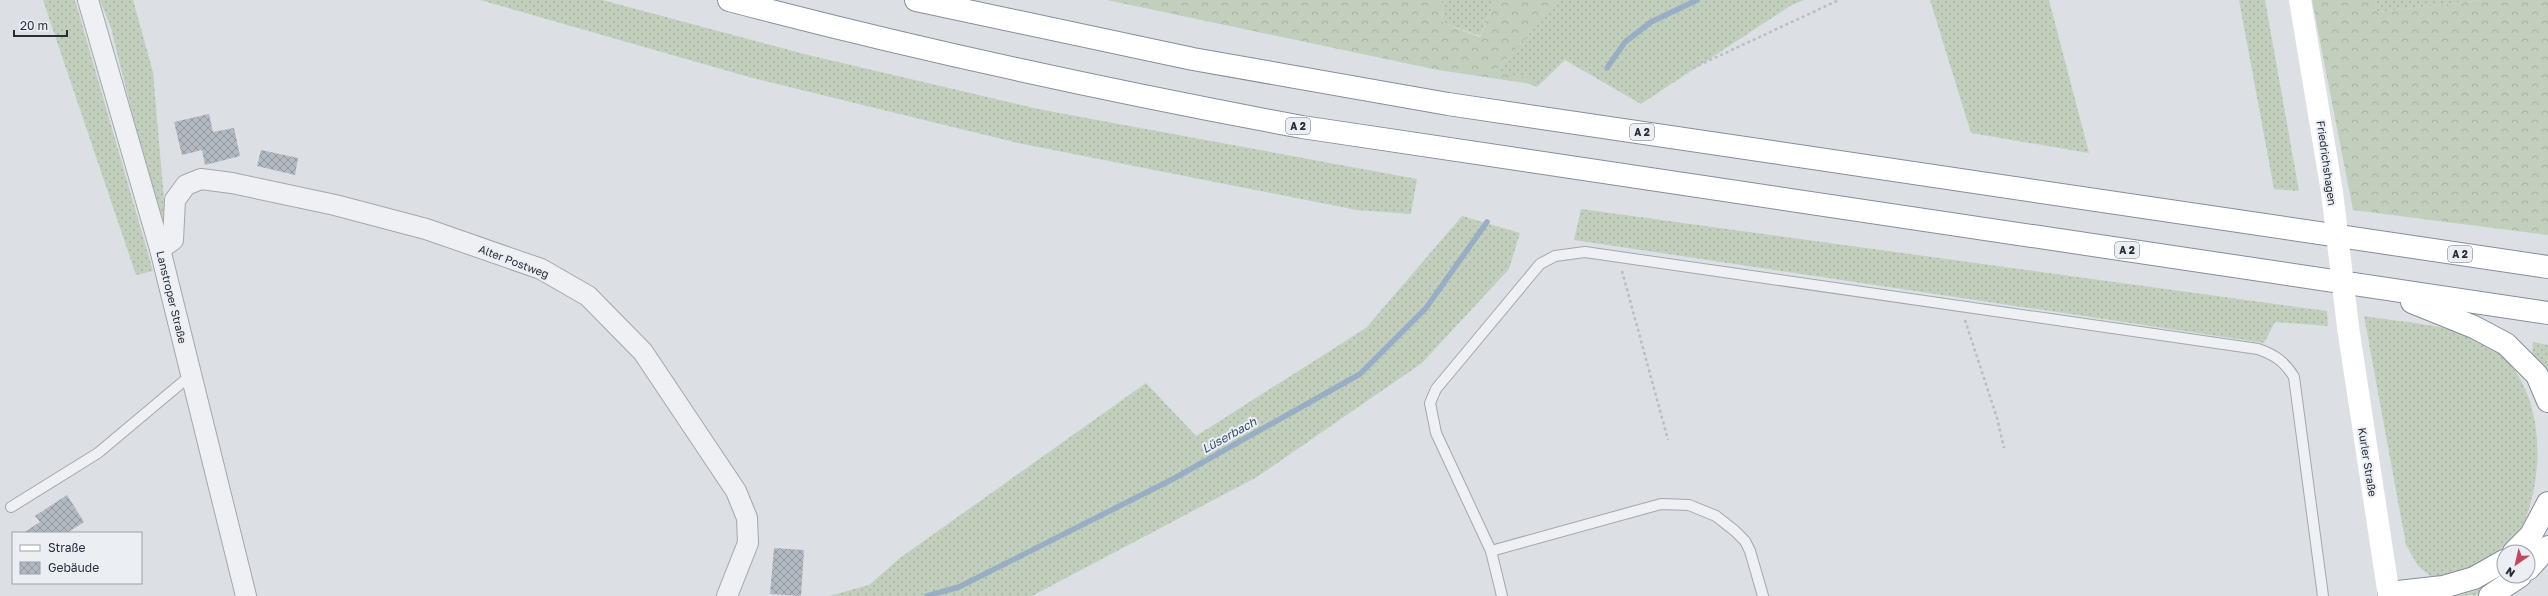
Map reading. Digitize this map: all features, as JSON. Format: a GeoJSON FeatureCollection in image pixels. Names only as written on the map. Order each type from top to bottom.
{"type":"FeatureCollection","features":[{"type":"Feature","properties":{"kind":"main road","name":"A 2"},"geometry":{"type":"LineString","coordinates":[[729,0],[861,35],[971,60],[1181,104],[1302,127],[2548,313]]}},
{"type":"Feature","properties":{"kind":"main road","name":"A 2"},"geometry":{"type":"LineString","coordinates":[[916,0],[1193,59],[1448,104],[2548,266]]}},
{"type":"Feature","properties":{"kind":"main road","name":"Friedrichshagen"},"geometry":{"type":"LineString","coordinates":[[2300,0],[2332,192],[2348,327]]}},
{"type":"Feature","properties":{"kind":"main road"},"geometry":{"type":"LineString","coordinates":[[2379,288],[2474,327],[2506,344],[2537,375],[2548,401]]}},
{"type":"Feature","properties":{"kind":"main road","name":"Kurler Straße"},"geometry":{"type":"LineString","coordinates":[[2348,327],[2389,594]]}},
{"type":"Feature","properties":{"kind":"main road"},"geometry":{"type":"LineString","coordinates":[[2522,544],[2531,535],[2548,503]]}},
{"type":"Feature","properties":{"kind":"main road"},"geometry":{"type":"LineString","coordinates":[[2536,560],[2548,547]]}},
{"type":"Feature","properties":{"kind":"main road"},"geometry":{"type":"LineString","coordinates":[[2389,594],[2443,587],[2474,578],[2496,566]]}},
{"type":"Feature","properties":{"kind":"main road"},"geometry":{"type":"LineString","coordinates":[[2490,596],[2508,584]]}},
{"type":"Feature","properties":{"kind":"street","name":"Lanstroper Straße"},"geometry":{"type":"LineString","coordinates":[[88,0],[160,249],[246,596]]}},
{"type":"Feature","properties":{"kind":"street","name":"Alter Postweg"},"geometry":{"type":"LineString","coordinates":[[160,249],[173,240],[175,200],[186,185],[201,179],[232,183],[335,205],[426,229],[541,269],[588,296],[643,352],[736,491],[747,518],[748,543],[727,596]]}},
{"type":"Feature","properties":{"kind":"lane"},"geometry":{"type":"LineString","coordinates":[[1502,596],[1491,551],[1436,433],[1430,403],[1436,389],[1540,264],[1555,256],[1585,252],[2258,349],[2275,355],[2285,363],[2294,377],[2323,596]]}},
{"type":"Feature","properties":{"kind":"lane"},"geometry":{"type":"LineString","coordinates":[[11,507],[98,453],[191,375]]}},
{"type":"Feature","properties":{"kind":"lane"},"geometry":{"type":"LineString","coordinates":[[1491,551],[1661,504],[1689,505],[1716,516],[1746,541],[1763,596]]}},
{"type":"Feature","properties":{"kind":"path"},"geometry":{"type":"LineString","coordinates":[[1693,68],[1839,0]]}},
{"type":"Feature","properties":{"kind":"path"},"geometry":{"type":"LineString","coordinates":[[1618,257],[1668,440]]}},
{"type":"Feature","properties":{"kind":"path"},"geometry":{"type":"LineString","coordinates":[[1961,305],[1997,418],[2004,448]]}},
{"type":"Feature","properties":{"kind":"green space"},"geometry":{"type":"Polygon","coordinates":[[[43,0],[75,0],[153,271],[136,275],[43,0]]]}},
{"type":"Feature","properties":{"kind":"green space"},"geometry":{"type":"Polygon","coordinates":[[[100,0],[133,0],[153,72],[165,211],[162,219],[156,210],[111,28],[100,0]]]}},
{"type":"Feature","properties":{"kind":"green space"},"geometry":{"type":"Polygon","coordinates":[[[480,0],[602,0],[804,54],[1043,110],[1417,179],[1411,214],[1357,210],[1018,143],[749,77],[480,0]]]}},
{"type":"Feature","properties":{"kind":"green space"},"geometry":{"type":"Polygon","coordinates":[[[1107,0],[1442,0],[1443,23],[1480,37],[1493,6],[1500,0],[1560,0],[1495,71],[1533,79],[1531,84],[1438,70],[1107,0]]]}},
{"type":"Feature","properties":{"kind":"green space"},"geometry":{"type":"Polygon","coordinates":[[[1442,0],[1500,0],[1493,6],[1480,36],[1443,23],[1442,0]]]}},
{"type":"Feature","properties":{"kind":"green space"},"geometry":{"type":"Polygon","coordinates":[[[1560,0],[1804,0],[1790,6],[1641,104],[1565,60],[1537,87],[1495,71],[1560,0]]]}},
{"type":"Feature","properties":{"kind":"green space"},"geometry":{"type":"Polygon","coordinates":[[[1930,0],[2049,0],[2089,153],[1971,133],[1930,0]]]}},
{"type":"Feature","properties":{"kind":"green space"},"geometry":{"type":"Polygon","coordinates":[[[2239,0],[2265,0],[2299,191],[2274,189],[2239,0]]]}},
{"type":"Feature","properties":{"kind":"green space"},"geometry":{"type":"Polygon","coordinates":[[[2312,0],[2375,0],[2377,12],[2482,0],[2548,0],[2548,235],[2353,210],[2312,0]]]}},
{"type":"Feature","properties":{"kind":"green space"},"geometry":{"type":"Polygon","coordinates":[[[2375,0],[2482,0],[2377,12],[2375,0]]]}},
{"type":"Feature","properties":{"kind":"green space"},"geometry":{"type":"Polygon","coordinates":[[[1581,209],[2327,311],[2328,326],[2275,322],[2264,343],[1574,240],[1581,209]]]}},
{"type":"Feature","properties":{"kind":"green space"},"geometry":{"type":"Polygon","coordinates":[[[1462,216],[1520,233],[1509,269],[1422,363],[1257,477],[1032,596],[829,596],[869,585],[900,558],[1146,383],[1196,436],[1366,328],[1462,216]]]}},
{"type":"Feature","properties":{"kind":"green space"},"geometry":{"type":"Polygon","coordinates":[[[2364,316],[2458,331],[2482,340],[2503,356],[2519,377],[2530,402],[2536,428],[2537,456],[2535,483],[2529,509],[2520,532],[2509,544],[2496,544],[2496,554],[2481,564],[2470,569],[2434,579],[2418,566],[2406,545],[2364,316]]]}},
{"type":"Feature","properties":{"kind":"green space"},"geometry":{"type":"Polygon","coordinates":[[[2533,342],[2548,345],[2548,377],[2532,354],[2533,342]]]}},
{"type":"Feature","properties":{"kind":"green space"},"geometry":{"type":"Polygon","coordinates":[[[2496,580],[2497,584],[2476,595],[2457,596],[2478,590],[2496,580]]]}},
{"type":"Feature","properties":{"kind":"building"},"geometry":{"type":"Polygon","coordinates":[[[209,114],[213,132],[234,128],[240,156],[205,165],[202,150],[182,155],[174,122],[209,114]]]}},
{"type":"Feature","properties":{"kind":"building"},"geometry":{"type":"Polygon","coordinates":[[[261,150],[298,158],[295,175],[257,166],[261,150]]]}},
{"type":"Feature","properties":{"kind":"building"},"geometry":{"type":"Polygon","coordinates":[[[67,495],[84,522],[69,532],[25,532],[40,522],[35,516],[67,495]]]}},
{"type":"Feature","properties":{"kind":"building"},"geometry":{"type":"Polygon","coordinates":[[[774,548],[804,550],[801,596],[770,594],[774,548]]]}},
{"type":"Feature","properties":{"kind":"waterway","name":"Lüserbach"},"geometry":{"type":"LineString","coordinates":[[1607,68],[1625,42],[1651,22],[1697,0]]}},
{"type":"Feature","properties":{"kind":"waterway","name":"Lüserbach"},"geometry":{"type":"LineString","coordinates":[[927,596],[959,587],[1173,479],[1360,374],[1426,308],[1487,222]]}}]}
